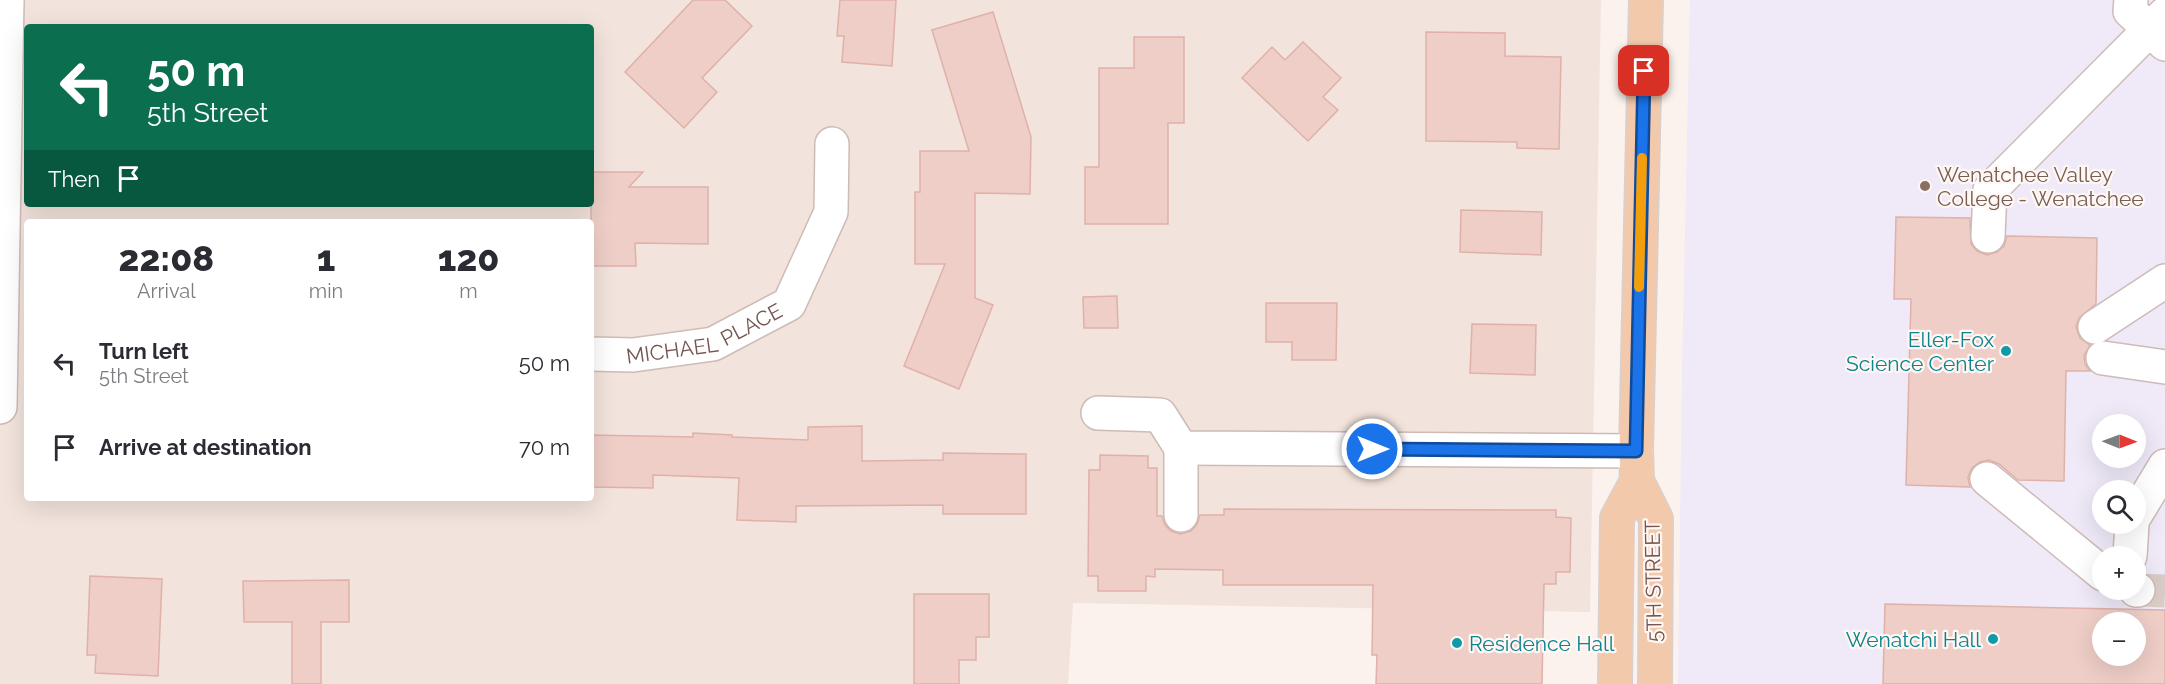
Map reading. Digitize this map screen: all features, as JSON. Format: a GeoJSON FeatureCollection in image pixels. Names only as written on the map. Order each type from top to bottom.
{"type":"FeatureCollection","features":[{"type":"Feature","properties":{"kind":"main road","name":"5TH STREET"},"geometry":{"type":"LineString","coordinates":[[1615,684],[1617,518],[1636,466],[1646,0]]}},
{"type":"Feature","properties":{"kind":"main road","name":"5TH STREET"},"geometry":{"type":"LineString","coordinates":[[1636,466],[1656,519],[1654,684]]}},
{"type":"Feature","properties":{"kind":"street"},"geometry":{"type":"LineString","coordinates":[[0,408],[15,350],[7,0]]}},
{"type":"Feature","properties":{"kind":"street"},"geometry":{"type":"LineString","coordinates":[[1988,236],[1990,190],[2160,29],[2130,11],[2131,0]]}},
{"type":"Feature","properties":{"kind":"street","name":"MICHAEL PLACE"},"geometry":{"type":"LineString","coordinates":[[594,354],[633,355],[713,345],[789,304],[831,212],[832,144]]}},
{"type":"Feature","properties":{"kind":"street"},"geometry":{"type":"LineString","coordinates":[[2165,281],[2099,343],[2165,367]]}},
{"type":"Feature","properties":{"kind":"street"},"geometry":{"type":"LineString","coordinates":[[1098,413],[1160,415],[1180,448],[1181,515]]}},
{"type":"Feature","properties":{"kind":"street"},"geometry":{"type":"LineString","coordinates":[[1180,448],[1636,466]]}},
{"type":"Feature","properties":{"kind":"street"},"geometry":{"type":"LineString","coordinates":[[2146,497],[2165,466]]}},
{"type":"Feature","properties":{"kind":"street"},"geometry":{"type":"LineString","coordinates":[[1987,479],[2092,565]]}},
{"type":"Feature","properties":{"kind":"shaded area"},"geometry":{"type":"Polygon","coordinates":[[[0,0],[1601,0],[1590,612],[1073,603],[1068,684],[0,684],[0,0]]]}},
{"type":"Feature","properties":{"kind":"shaded area","name":"Wenatchee Valley College - Wenatchee"},"geometry":{"type":"Polygon","coordinates":[[[1690,0],[2165,0],[2165,684],[1678,684],[1690,0]]]}},
{"type":"Feature","properties":{"kind":"building"},"geometry":{"type":"Polygon","coordinates":[[[693,0],[725,0],[752,26],[702,78],[717,92],[684,128],[625,72],[693,0]]]}},
{"type":"Feature","properties":{"kind":"building"},"geometry":{"type":"Polygon","coordinates":[[[840,0],[896,0],[892,66],[842,62],[844,36],[837,36],[840,0]]]}},
{"type":"Feature","properties":{"kind":"building"},"geometry":{"type":"Polygon","coordinates":[[[993,12],[1031,137],[1030,194],[975,193],[975,298],[993,305],[959,389],[904,366],[945,264],[915,264],[915,192],[920,192],[920,151],[969,151],[932,30],[993,12]]]}},
{"type":"Feature","properties":{"kind":"building"},"geometry":{"type":"Polygon","coordinates":[[[1426,32],[1505,33],[1505,56],[1561,57],[1559,149],[1517,148],[1517,142],[1426,141],[1426,32]]]}},
{"type":"Feature","properties":{"kind":"building"},"geometry":{"type":"Polygon","coordinates":[[[1134,37],[1184,37],[1184,123],[1168,123],[1168,224],[1085,224],[1085,167],[1099,167],[1099,68],[1134,68],[1134,37]]]}},
{"type":"Feature","properties":{"kind":"building"},"geometry":{"type":"Polygon","coordinates":[[[1303,42],[1341,78],[1323,97],[1338,110],[1308,141],[1242,78],[1272,47],[1285,60],[1303,42]]]}},
{"type":"Feature","properties":{"kind":"building"},"geometry":{"type":"Polygon","coordinates":[[[594,172],[643,172],[629,187],[708,187],[708,244],[635,243],[636,266],[594,266],[594,219],[591,219],[591,207],[594,207],[594,172]]]}},
{"type":"Feature","properties":{"kind":"building"},"geometry":{"type":"Polygon","coordinates":[[[1461,210],[1542,212],[1541,255],[1460,252],[1461,210]]]}},
{"type":"Feature","properties":{"kind":"building","name":"Eller-Fox Science Center"},"geometry":{"type":"Polygon","coordinates":[[[1896,217],[1970,218],[1971,244],[1977,251],[1987,255],[1997,252],[2004,246],[2007,236],[2097,238],[2096,304],[2079,318],[2076,327],[2080,338],[2090,345],[2084,356],[2085,364],[2090,371],[2066,371],[2064,481],[2018,480],[1999,464],[1989,460],[1980,462],[1972,468],[1968,477],[1970,487],[1906,485],[1911,299],[1894,299],[1896,217]]]}},
{"type":"Feature","properties":{"kind":"building"},"geometry":{"type":"Polygon","coordinates":[[[1117,296],[1118,328],[1084,328],[1083,297],[1117,296]]]}},
{"type":"Feature","properties":{"kind":"building"},"geometry":{"type":"Polygon","coordinates":[[[1266,303],[1337,303],[1336,360],[1292,360],[1292,342],[1266,342],[1266,303]]]}},
{"type":"Feature","properties":{"kind":"building"},"geometry":{"type":"Polygon","coordinates":[[[1472,324],[1536,325],[1535,375],[1470,373],[1472,324]]]}},
{"type":"Feature","properties":{"kind":"building"},"geometry":{"type":"Polygon","coordinates":[[[862,426],[862,461],[943,460],[943,453],[1026,454],[1026,514],[943,514],[943,505],[796,506],[796,522],[737,520],[739,478],[653,475],[653,488],[594,487],[594,435],[693,437],[693,433],[808,440],[808,427],[862,426]]]}},
{"type":"Feature","properties":{"kind":"building"},"geometry":{"type":"Polygon","coordinates":[[[1100,455],[1148,456],[1148,468],[1157,468],[1157,516],[1162,516],[1165,525],[1171,531],[1180,534],[1191,531],[1200,515],[1224,515],[1224,509],[1556,510],[1556,517],[1571,518],[1570,572],[1556,572],[1556,584],[1544,584],[1542,684],[1376,684],[1377,655],[1372,655],[1373,585],[1223,585],[1223,570],[1155,569],[1155,577],[1146,576],[1146,591],[1098,591],[1098,576],[1088,576],[1089,470],[1100,470],[1100,455]]]}},
{"type":"Feature","properties":{"kind":"building"},"geometry":{"type":"Polygon","coordinates":[[[90,576],[162,579],[158,676],[95,673],[96,655],[87,655],[90,576]]]}},
{"type":"Feature","properties":{"kind":"building"},"geometry":{"type":"Polygon","coordinates":[[[349,580],[349,622],[321,622],[321,684],[292,684],[292,622],[244,622],[243,581],[349,580]]]}},
{"type":"Feature","properties":{"kind":"building"},"geometry":{"type":"Polygon","coordinates":[[[914,594],[989,594],[989,637],[976,637],[976,660],[959,660],[959,684],[914,684],[914,594]]]}},
{"type":"Feature","properties":{"kind":"building","name":"Wenatchi Hall"},"geometry":{"type":"Polygon","coordinates":[[[1885,604],[2165,610],[2165,684],[1883,684],[1885,604]]]}},
{"type":"Feature","properties":{"kind":"tunnel"},"geometry":{"type":"LineString","coordinates":[[2146,590],[2165,591]]}},
{"type":"Feature","properties":{"kind":"slow traffic"},"geometry":{"type":"LineString","coordinates":[[1639,287],[1642,158]]}},
{"type":"Feature","properties":{"kind":"place","name":"Wenatchee Valley College - Wenatchee"},"geometry":{"type":"Point","coordinates":[1925,186]}},
{"type":"Feature","properties":{"kind":"place","name":"Eller-Fox Science Center"},"geometry":{"type":"Point","coordinates":[2006,351]}},
{"type":"Feature","properties":{"kind":"place","name":"Wenatchi Hall"},"geometry":{"type":"Point","coordinates":[1993,639]}},
{"type":"Feature","properties":{"kind":"place","name":"Residence Hall"},"geometry":{"type":"Point","coordinates":[1457,643]}},
{"type":"Feature","properties":{"kind":"route"},"geometry":{"type":"LineString","coordinates":[[1372,449],[1636,451],[1644,71]]}}]}
